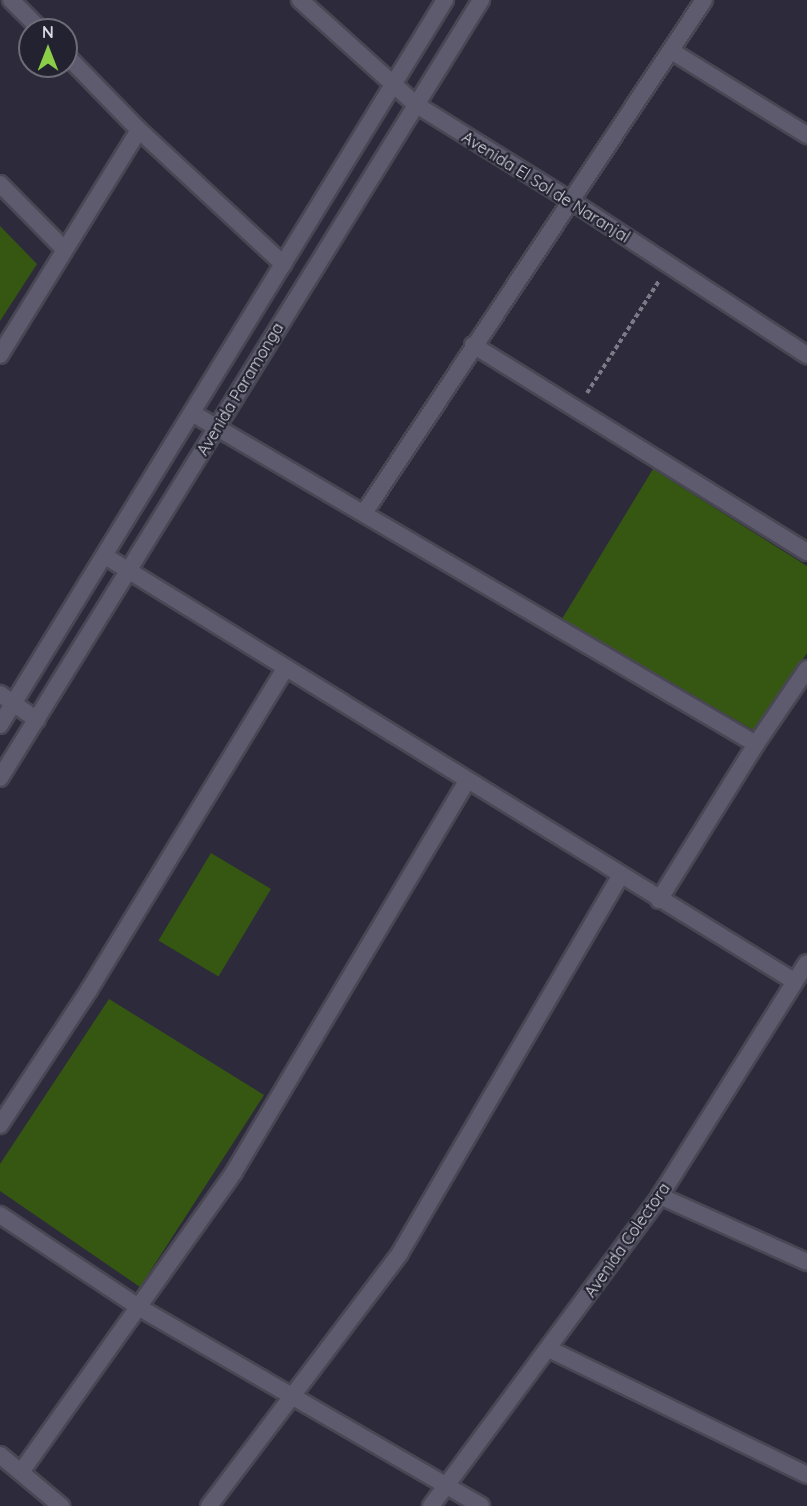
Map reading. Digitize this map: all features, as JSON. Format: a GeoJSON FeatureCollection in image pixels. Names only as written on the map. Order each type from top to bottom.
{"type":"FeatureCollection","features":[{"type":"Feature","properties":{"kind":"street"},"geometry":{"type":"LineString","coordinates":[[11,0],[29,18]]}},
{"type":"Feature","properties":{"kind":"street","name":"Avenida El Sol de Naranjal"},"geometry":{"type":"LineString","coordinates":[[300,0],[393,87],[415,104],[573,202],[807,355]]}},
{"type":"Feature","properties":{"kind":"street","name":"Avenida Paramonga"},"geometry":{"type":"LineString","coordinates":[[0,725],[7,699],[105,556],[445,0]]}},
{"type":"Feature","properties":{"kind":"street","name":"Avenida Paramonga"},"geometry":{"type":"LineString","coordinates":[[0,778],[129,573],[216,427],[481,0]]}},
{"type":"Feature","properties":{"kind":"street"},"geometry":{"type":"LineString","coordinates":[[364,513],[473,345],[573,202],[673,52],[704,0]]}},
{"type":"Feature","properties":{"kind":"street"},"geometry":{"type":"LineString","coordinates":[[673,52],[807,135]]}},
{"type":"Feature","properties":{"kind":"street"},"geometry":{"type":"LineString","coordinates":[[78,67],[139,130],[283,264]]}},
{"type":"Feature","properties":{"kind":"street"},"geometry":{"type":"LineString","coordinates":[[0,355],[139,130]]}},
{"type":"Feature","properties":{"kind":"street"},"geometry":{"type":"LineString","coordinates":[[0,184],[64,249]]}},
{"type":"Feature","properties":{"kind":"street"},"geometry":{"type":"LineString","coordinates":[[473,345],[807,552]]}},
{"type":"Feature","properties":{"kind":"street"},"geometry":{"type":"LineString","coordinates":[[192,413],[756,744]]}},
{"type":"Feature","properties":{"kind":"street"},"geometry":{"type":"LineString","coordinates":[[105,556],[620,876],[794,981]]}},
{"type":"Feature","properties":{"kind":"street"},"geometry":{"type":"LineString","coordinates":[[0,1125],[89,990],[285,669]]}},
{"type":"Feature","properties":{"kind":"street"},"geometry":{"type":"LineString","coordinates":[[659,900],[756,744],[807,669]]}},
{"type":"Feature","properties":{"kind":"street"},"geometry":{"type":"LineString","coordinates":[[7,699],[37,720]]}},
{"type":"Feature","properties":{"kind":"street"},"geometry":{"type":"LineString","coordinates":[[21,1472],[140,1308],[234,1172],[284,1094],[467,781]]}},
{"type":"Feature","properties":{"kind":"street"},"geometry":{"type":"LineString","coordinates":[[209,1506],[400,1253],[620,876]]}},
{"type":"Feature","properties":{"kind":"street","name":"Avenida Colectora"},"geometry":{"type":"LineString","coordinates":[[431,1506],[660,1196],[807,963]]}},
{"type":"Feature","properties":{"kind":"street"},"geometry":{"type":"LineString","coordinates":[[660,1196],[807,1262]]}},
{"type":"Feature","properties":{"kind":"street"},"geometry":{"type":"LineString","coordinates":[[0,1215],[140,1308],[290,1398],[445,1488],[481,1506]]}},
{"type":"Feature","properties":{"kind":"street"},"geometry":{"type":"LineString","coordinates":[[549,1349],[807,1475]]}},
{"type":"Feature","properties":{"kind":"street"},"geometry":{"type":"LineString","coordinates":[[0,1455],[61,1506]]}},
{"type":"Feature","properties":{"kind":"path"},"geometry":{"type":"LineString","coordinates":[[576,410],[669,265]]}},
{"type":"Feature","properties":{"kind":"green space"},"geometry":{"type":"Polygon","coordinates":[[[0,226],[37,264],[0,321],[0,226]]]}},
{"type":"Feature","properties":{"kind":"green space"},"geometry":{"type":"Polygon","coordinates":[[[653,469],[807,566],[807,653],[755,731],[562,619],[653,469]]]}},
{"type":"Feature","properties":{"kind":"green space"},"geometry":{"type":"Polygon","coordinates":[[[211,853],[271,889],[218,976],[158,940],[211,853]]]}},
{"type":"Feature","properties":{"kind":"green space"},"geometry":{"type":"Polygon","coordinates":[[[109,999],[264,1095],[140,1287],[0,1191],[0,1164],[109,999]]]}}]}
